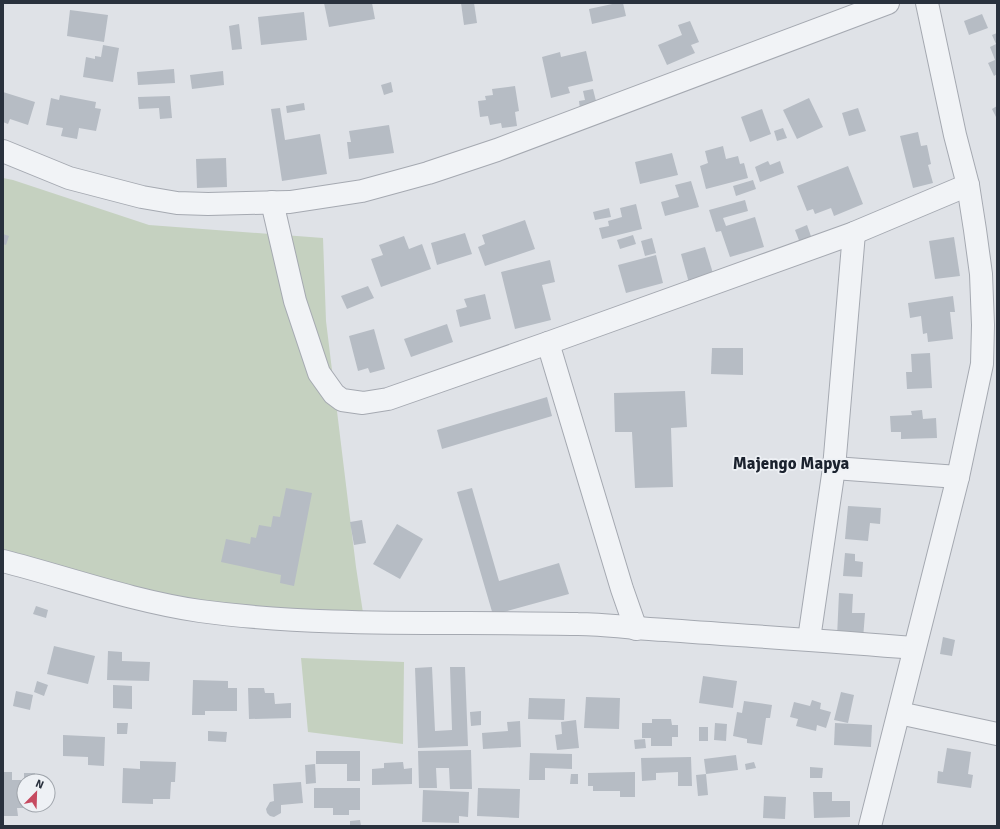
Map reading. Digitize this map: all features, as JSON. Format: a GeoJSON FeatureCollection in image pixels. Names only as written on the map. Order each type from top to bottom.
{"type":"FeatureCollection","features":[{"type":"Feature","properties":{"kind":"street"},"geometry":{"type":"LineString","coordinates":[[3,151],[69,178],[142,197],[176,203],[208,204],[290,202],[362,191],[428,173],[497,150],[888,3]]}},
{"type":"Feature","properties":{"kind":"street"},"geometry":{"type":"LineString","coordinates":[[870,826],[958,477],[982,364],[983,326],[981,274],[968,185],[955,135],[927,3]]}},
{"type":"Feature","properties":{"kind":"street"},"geometry":{"type":"LineString","coordinates":[[272,202],[295,300],[319,373],[338,398],[349,402],[363,402],[388,399],[548,343],[854,233],[968,185]]}},
{"type":"Feature","properties":{"kind":"street"},"geometry":{"type":"LineString","coordinates":[[809,640],[834,468],[854,233]]}},
{"type":"Feature","properties":{"kind":"street"},"geometry":{"type":"LineString","coordinates":[[548,343],[622,590],[636,628]]}},
{"type":"Feature","properties":{"kind":"street"},"geometry":{"type":"LineString","coordinates":[[834,468],[958,477]]}},
{"type":"Feature","properties":{"kind":"street"},"geometry":{"type":"LineString","coordinates":[[3,561],[148,602],[200,611],[311,621],[430,624],[580,624],[914,648]]}},
{"type":"Feature","properties":{"kind":"street"},"geometry":{"type":"LineString","coordinates":[[899,713],[997,734]]}},
{"type":"Feature","properties":{"kind":"green space"},"geometry":{"type":"Polygon","coordinates":[[[3,178],[149,225],[323,238],[326,321],[356,567],[365,626],[184,608],[3,558],[3,178]]]}},
{"type":"Feature","properties":{"kind":"green space"},"geometry":{"type":"Polygon","coordinates":[[[301,658],[404,662],[403,744],[308,732],[301,658]]]}},
{"type":"Feature","properties":{"kind":"building"},"geometry":{"type":"Polygon","coordinates":[[[324,3],[372,3],[375,19],[329,27],[324,3]]]}},
{"type":"Feature","properties":{"kind":"building"},"geometry":{"type":"Polygon","coordinates":[[[461,3],[474,3],[477,23],[464,25],[461,3]]]}},
{"type":"Feature","properties":{"kind":"building"},"geometry":{"type":"Polygon","coordinates":[[[623,3],[626,16],[592,24],[589,9],[623,3]]]}},
{"type":"Feature","properties":{"kind":"building"},"geometry":{"type":"Polygon","coordinates":[[[70,10],[108,15],[104,42],[67,36],[70,10]]]}},
{"type":"Feature","properties":{"kind":"building"},"geometry":{"type":"Polygon","coordinates":[[[304,12],[307,40],[261,45],[258,17],[304,12]]]}},
{"type":"Feature","properties":{"kind":"building"},"geometry":{"type":"Polygon","coordinates":[[[982,14],[988,28],[969,35],[964,21],[982,14]]]}},
{"type":"Feature","properties":{"kind":"building"},"geometry":{"type":"Polygon","coordinates":[[[690,21],[699,42],[691,45],[695,53],[667,65],[658,45],[682,35],[678,25],[690,21]]]}},
{"type":"Feature","properties":{"kind":"building"},"geometry":{"type":"Polygon","coordinates":[[[239,24],[242,49],[232,50],[229,26],[239,24]]]}},
{"type":"Feature","properties":{"kind":"building"},"geometry":{"type":"Polygon","coordinates":[[[997,33],[997,74],[994,76],[988,63],[995,60],[990,47],[996,44],[992,35],[997,33]]]}},
{"type":"Feature","properties":{"kind":"building"},"geometry":{"type":"Polygon","coordinates":[[[103,45],[119,48],[113,82],[83,77],[86,57],[95,59],[95,56],[101,57],[103,45]]]}},
{"type":"Feature","properties":{"kind":"building"},"geometry":{"type":"Polygon","coordinates":[[[586,51],[593,81],[568,87],[570,93],[551,98],[542,57],[560,52],[561,57],[586,51]]]}},
{"type":"Feature","properties":{"kind":"building"},"geometry":{"type":"Polygon","coordinates":[[[174,69],[175,83],[138,85],[137,72],[174,69]]]}},
{"type":"Feature","properties":{"kind":"building"},"geometry":{"type":"Polygon","coordinates":[[[223,71],[224,85],[192,89],[190,75],[223,71]]]}},
{"type":"Feature","properties":{"kind":"building"},"geometry":{"type":"Polygon","coordinates":[[[391,82],[393,92],[384,95],[381,85],[391,82]]]}},
{"type":"Feature","properties":{"kind":"building"},"geometry":{"type":"Polygon","coordinates":[[[515,86],[519,111],[515,112],[517,126],[502,128],[501,123],[490,125],[488,116],[480,117],[478,101],[486,100],[485,96],[493,95],[492,89],[515,86]]]}},
{"type":"Feature","properties":{"kind":"building"},"geometry":{"type":"Polygon","coordinates":[[[593,89],[597,105],[580,109],[579,101],[585,100],[583,91],[593,89]]]}},
{"type":"Feature","properties":{"kind":"building"},"geometry":{"type":"Polygon","coordinates":[[[3,92],[35,102],[28,125],[10,119],[8,124],[3,122],[3,92]]]}},
{"type":"Feature","properties":{"kind":"building"},"geometry":{"type":"Polygon","coordinates":[[[60,95],[96,102],[95,108],[101,109],[96,131],[79,128],[77,139],[61,136],[63,128],[46,125],[51,98],[59,100],[60,95]]]}},
{"type":"Feature","properties":{"kind":"building"},"geometry":{"type":"Polygon","coordinates":[[[170,96],[172,118],[160,119],[159,108],[139,109],[138,97],[170,96]]]}},
{"type":"Feature","properties":{"kind":"building"},"geometry":{"type":"Polygon","coordinates":[[[809,98],[823,127],[797,139],[783,110],[809,98]]]}},
{"type":"Feature","properties":{"kind":"building"},"geometry":{"type":"Polygon","coordinates":[[[304,103],[305,110],[287,113],[286,106],[304,103]]]}},
{"type":"Feature","properties":{"kind":"building"},"geometry":{"type":"Polygon","coordinates":[[[997,106],[997,119],[992,109],[997,106]]]}},
{"type":"Feature","properties":{"kind":"building"},"geometry":{"type":"Polygon","coordinates":[[[280,108],[285,140],[320,134],[327,174],[282,181],[271,109],[280,108]]]}},
{"type":"Feature","properties":{"kind":"building"},"geometry":{"type":"Polygon","coordinates":[[[858,108],[866,131],[849,136],[842,113],[858,108]]]}},
{"type":"Feature","properties":{"kind":"building"},"geometry":{"type":"Polygon","coordinates":[[[762,109],[771,134],[750,142],[741,117],[762,109]]]}},
{"type":"Feature","properties":{"kind":"building"},"geometry":{"type":"Polygon","coordinates":[[[389,125],[394,153],[349,159],[347,142],[351,142],[349,131],[389,125]]]}},
{"type":"Feature","properties":{"kind":"building"},"geometry":{"type":"Polygon","coordinates":[[[783,128],[787,138],[777,141],[774,131],[783,128]]]}},
{"type":"Feature","properties":{"kind":"building"},"geometry":{"type":"Polygon","coordinates":[[[918,132],[921,146],[927,145],[931,164],[928,165],[933,183],[913,188],[900,136],[918,132]]]}},
{"type":"Feature","properties":{"kind":"building"},"geometry":{"type":"Polygon","coordinates":[[[723,146],[726,159],[738,156],[740,164],[744,163],[748,178],[706,189],[700,166],[708,163],[705,151],[723,146]]]}},
{"type":"Feature","properties":{"kind":"building"},"geometry":{"type":"Polygon","coordinates":[[[672,153],[678,175],[640,184],[635,162],[672,153]]]}},
{"type":"Feature","properties":{"kind":"building"},"geometry":{"type":"Polygon","coordinates":[[[226,158],[227,187],[197,188],[196,159],[226,158]]]}},
{"type":"Feature","properties":{"kind":"building"},"geometry":{"type":"Polygon","coordinates":[[[768,161],[770,165],[780,161],[784,173],[760,182],[755,167],[768,161]]]}},
{"type":"Feature","properties":{"kind":"building"},"geometry":{"type":"Polygon","coordinates":[[[848,166],[863,204],[834,216],[831,208],[815,214],[813,209],[807,211],[797,186],[848,166]]]}},
{"type":"Feature","properties":{"kind":"building"},"geometry":{"type":"Polygon","coordinates":[[[753,180],[756,189],[736,196],[733,186],[753,180]]]}},
{"type":"Feature","properties":{"kind":"building"},"geometry":{"type":"Polygon","coordinates":[[[691,181],[699,207],[665,216],[661,202],[679,197],[675,185],[691,181]]]}},
{"type":"Feature","properties":{"kind":"building"},"geometry":{"type":"Polygon","coordinates":[[[745,200],[748,211],[723,218],[726,226],[755,217],[764,247],[730,257],[721,231],[716,232],[709,210],[745,200]]]}},
{"type":"Feature","properties":{"kind":"building"},"geometry":{"type":"Polygon","coordinates":[[[636,204],[642,229],[602,239],[599,228],[609,226],[608,221],[622,217],[620,208],[636,204]]]}},
{"type":"Feature","properties":{"kind":"building"},"geometry":{"type":"Polygon","coordinates":[[[609,208],[611,217],[595,220],[593,212],[609,208]]]}},
{"type":"Feature","properties":{"kind":"building"},"geometry":{"type":"Polygon","coordinates":[[[525,220],[535,249],[485,266],[478,247],[485,244],[482,235],[525,220]]]}},
{"type":"Feature","properties":{"kind":"building"},"geometry":{"type":"Polygon","coordinates":[[[807,225],[812,239],[800,243],[795,230],[807,225]]]}},
{"type":"Feature","properties":{"kind":"building"},"geometry":{"type":"Polygon","coordinates":[[[465,233],[472,254],[437,265],[431,243],[465,233]]]}},
{"type":"Feature","properties":{"kind":"building"},"geometry":{"type":"Polygon","coordinates":[[[3,234],[9,236],[6,245],[3,244],[3,234]]]}},
{"type":"Feature","properties":{"kind":"building"},"geometry":{"type":"Polygon","coordinates":[[[633,235],[636,244],[620,249],[617,240],[633,235]]]}},
{"type":"Feature","properties":{"kind":"building"},"geometry":{"type":"Polygon","coordinates":[[[404,236],[409,249],[422,244],[431,269],[381,287],[371,259],[383,255],[379,245],[404,236]]]}},
{"type":"Feature","properties":{"kind":"building"},"geometry":{"type":"Polygon","coordinates":[[[954,237],[960,276],[935,279],[929,241],[954,237]]]}},
{"type":"Feature","properties":{"kind":"building"},"geometry":{"type":"Polygon","coordinates":[[[652,238],[656,253],[645,256],[641,241],[652,238]]]}},
{"type":"Feature","properties":{"kind":"building"},"geometry":{"type":"Polygon","coordinates":[[[705,247],[715,280],[689,283],[681,254],[705,247]]]}},
{"type":"Feature","properties":{"kind":"building"},"geometry":{"type":"Polygon","coordinates":[[[656,255],[663,283],[626,293],[618,265],[656,255]]]}},
{"type":"Feature","properties":{"kind":"building"},"geometry":{"type":"Polygon","coordinates":[[[550,260],[555,282],[542,285],[551,320],[515,329],[501,272],[550,260]]]}},
{"type":"Feature","properties":{"kind":"building"},"geometry":{"type":"Polygon","coordinates":[[[368,286],[374,298],[347,309],[341,296],[368,286]]]}},
{"type":"Feature","properties":{"kind":"building"},"geometry":{"type":"Polygon","coordinates":[[[485,294],[491,319],[460,327],[456,310],[467,307],[464,299],[485,294]]]}},
{"type":"Feature","properties":{"kind":"building"},"geometry":{"type":"Polygon","coordinates":[[[953,296],[955,312],[950,312],[953,339],[928,342],[927,333],[923,334],[921,316],[910,318],[908,303],[953,296]]]}},
{"type":"Feature","properties":{"kind":"building"},"geometry":{"type":"Polygon","coordinates":[[[447,324],[453,342],[411,357],[404,339],[447,324]]]}},
{"type":"Feature","properties":{"kind":"building"},"geometry":{"type":"Polygon","coordinates":[[[374,329],[385,369],[370,373],[368,368],[358,371],[349,336],[374,329]]]}},
{"type":"Feature","properties":{"kind":"building"},"geometry":{"type":"Polygon","coordinates":[[[712,348],[743,348],[743,375],[711,374],[712,348]]]}},
{"type":"Feature","properties":{"kind":"building"},"geometry":{"type":"Polygon","coordinates":[[[930,353],[932,388],[907,389],[906,372],[912,372],[911,354],[930,353]]]}},
{"type":"Feature","properties":{"kind":"building"},"geometry":{"type":"Polygon","coordinates":[[[685,391],[687,427],[671,428],[673,487],[635,488],[632,432],[615,432],[614,393],[685,391]]]}},
{"type":"Feature","properties":{"kind":"building"},"geometry":{"type":"Polygon","coordinates":[[[547,397],[552,416],[442,449],[437,430],[547,397]]]}},
{"type":"Feature","properties":{"kind":"building"},"geometry":{"type":"Polygon","coordinates":[[[922,410],[923,419],[936,418],[937,438],[901,439],[901,432],[891,432],[890,416],[912,415],[911,411],[922,410]]]}},
{"type":"Feature","properties":{"kind":"building"},"geometry":{"type":"Polygon","coordinates":[[[286,488],[312,493],[294,586],[280,583],[281,575],[221,562],[226,539],[250,544],[251,537],[256,538],[259,525],[271,527],[273,516],[280,517],[286,488]]]}},
{"type":"Feature","properties":{"kind":"building"},"geometry":{"type":"Polygon","coordinates":[[[472,488],[499,581],[559,563],[569,594],[493,615],[457,492],[472,488]]]}},
{"type":"Feature","properties":{"kind":"building"},"geometry":{"type":"Polygon","coordinates":[[[848,506],[881,508],[880,524],[870,523],[868,541],[845,539],[848,506]]]}},
{"type":"Feature","properties":{"kind":"building"},"geometry":{"type":"Polygon","coordinates":[[[362,520],[366,543],[354,545],[350,522],[362,520]]]}},
{"type":"Feature","properties":{"kind":"building"},"geometry":{"type":"Polygon","coordinates":[[[397,524],[423,539],[400,579],[373,564],[397,524]]]}},
{"type":"Feature","properties":{"kind":"building"},"geometry":{"type":"Polygon","coordinates":[[[845,553],[855,554],[855,561],[863,562],[862,577],[843,576],[845,553]]]}},
{"type":"Feature","properties":{"kind":"building"},"geometry":{"type":"Polygon","coordinates":[[[839,593],[853,594],[852,613],[865,613],[863,639],[837,637],[839,593]]]}},
{"type":"Feature","properties":{"kind":"building"},"geometry":{"type":"Polygon","coordinates":[[[36,606],[48,610],[46,618],[33,614],[36,606]]]}},
{"type":"Feature","properties":{"kind":"building"},"geometry":{"type":"Polygon","coordinates":[[[943,637],[955,640],[952,656],[940,654],[943,637]]]}},
{"type":"Feature","properties":{"kind":"building"},"geometry":{"type":"Polygon","coordinates":[[[54,646],[95,656],[88,684],[47,674],[54,646]]]}},
{"type":"Feature","properties":{"kind":"building"},"geometry":{"type":"Polygon","coordinates":[[[108,651],[122,652],[122,661],[150,662],[149,681],[107,680],[108,651]]]}},
{"type":"Feature","properties":{"kind":"building"},"geometry":{"type":"Polygon","coordinates":[[[432,667],[435,731],[452,730],[450,667],[465,667],[468,746],[418,748],[415,668],[432,667]]]}},
{"type":"Feature","properties":{"kind":"building"},"geometry":{"type":"Polygon","coordinates":[[[703,676],[737,681],[733,708],[699,703],[703,676]]]}},
{"type":"Feature","properties":{"kind":"building"},"geometry":{"type":"Polygon","coordinates":[[[193,680],[228,681],[228,688],[237,688],[237,711],[205,711],[205,715],[192,715],[193,680]]]}},
{"type":"Feature","properties":{"kind":"building"},"geometry":{"type":"Polygon","coordinates":[[[37,681],[48,685],[44,696],[34,692],[37,681]]]}},
{"type":"Feature","properties":{"kind":"building"},"geometry":{"type":"Polygon","coordinates":[[[113,685],[132,686],[132,709],[113,708],[113,685]]]}},
{"type":"Feature","properties":{"kind":"building"},"geometry":{"type":"Polygon","coordinates":[[[248,688],[264,688],[265,693],[274,693],[275,704],[291,703],[291,718],[249,719],[248,688]]]}},
{"type":"Feature","properties":{"kind":"building"},"geometry":{"type":"Polygon","coordinates":[[[16,691],[33,695],[30,710],[13,706],[16,691]]]}},
{"type":"Feature","properties":{"kind":"building"},"geometry":{"type":"Polygon","coordinates":[[[841,692],[854,695],[848,723],[834,720],[841,692]]]}},
{"type":"Feature","properties":{"kind":"building"},"geometry":{"type":"Polygon","coordinates":[[[586,697],[620,698],[619,729],[584,728],[586,697]]]}},
{"type":"Feature","properties":{"kind":"building"},"geometry":{"type":"Polygon","coordinates":[[[529,698],[565,699],[564,720],[528,719],[529,698]]]}},
{"type":"Feature","properties":{"kind":"building"},"geometry":{"type":"Polygon","coordinates":[[[812,700],[821,703],[820,709],[831,712],[826,728],[817,725],[816,731],[796,726],[798,719],[790,717],[794,702],[810,706],[812,700]]]}},
{"type":"Feature","properties":{"kind":"building"},"geometry":{"type":"Polygon","coordinates":[[[744,701],[772,705],[770,718],[766,718],[762,745],[747,743],[747,739],[733,736],[737,712],[742,713],[744,701]]]}},
{"type":"Feature","properties":{"kind":"building"},"geometry":{"type":"Polygon","coordinates":[[[481,711],[481,725],[471,726],[470,712],[481,711]]]}},
{"type":"Feature","properties":{"kind":"building"},"geometry":{"type":"Polygon","coordinates":[[[652,719],[671,719],[672,725],[678,725],[678,737],[672,737],[672,746],[651,746],[651,738],[642,738],[642,723],[652,723],[652,719]]]}},
{"type":"Feature","properties":{"kind":"building"},"geometry":{"type":"Polygon","coordinates":[[[576,720],[579,748],[557,750],[555,735],[562,734],[561,722],[576,720]]]}},
{"type":"Feature","properties":{"kind":"building"},"geometry":{"type":"Polygon","coordinates":[[[520,721],[521,747],[483,749],[482,733],[508,731],[507,722],[520,721]]]}},
{"type":"Feature","properties":{"kind":"building"},"geometry":{"type":"Polygon","coordinates":[[[117,723],[128,723],[127,734],[117,734],[117,723]]]}},
{"type":"Feature","properties":{"kind":"building"},"geometry":{"type":"Polygon","coordinates":[[[715,723],[727,724],[726,741],[714,740],[715,723]]]}},
{"type":"Feature","properties":{"kind":"building"},"geometry":{"type":"Polygon","coordinates":[[[835,723],[872,725],[871,747],[834,745],[835,723]]]}},
{"type":"Feature","properties":{"kind":"building"},"geometry":{"type":"Polygon","coordinates":[[[699,727],[708,727],[708,741],[699,741],[699,727]]]}},
{"type":"Feature","properties":{"kind":"building"},"geometry":{"type":"Polygon","coordinates":[[[208,731],[227,732],[226,742],[208,741],[208,731]]]}},
{"type":"Feature","properties":{"kind":"building"},"geometry":{"type":"Polygon","coordinates":[[[63,735],[105,737],[104,766],[88,765],[88,757],[63,756],[63,735]]]}},
{"type":"Feature","properties":{"kind":"building"},"geometry":{"type":"Polygon","coordinates":[[[645,739],[646,748],[635,749],[634,740],[645,739]]]}},
{"type":"Feature","properties":{"kind":"building"},"geometry":{"type":"Polygon","coordinates":[[[947,748],[971,752],[968,774],[973,775],[971,788],[937,783],[938,771],[943,772],[947,748]]]}},
{"type":"Feature","properties":{"kind":"building"},"geometry":{"type":"Polygon","coordinates":[[[471,750],[472,789],[450,789],[449,768],[436,768],[437,788],[419,788],[418,751],[471,750]]]}},
{"type":"Feature","properties":{"kind":"building"},"geometry":{"type":"Polygon","coordinates":[[[316,751],[360,751],[360,781],[347,781],[347,764],[316,764],[316,751]]]}},
{"type":"Feature","properties":{"kind":"building"},"geometry":{"type":"Polygon","coordinates":[[[530,753],[572,754],[572,769],[545,768],[545,780],[529,780],[530,753]]]}},
{"type":"Feature","properties":{"kind":"building"},"geometry":{"type":"Polygon","coordinates":[[[736,755],[738,770],[706,774],[704,759],[736,755]]]}},
{"type":"Feature","properties":{"kind":"building"},"geometry":{"type":"Polygon","coordinates":[[[691,757],[692,786],[678,786],[678,772],[656,773],[656,780],[642,781],[641,758],[691,757]]]}},
{"type":"Feature","properties":{"kind":"building"},"geometry":{"type":"Polygon","coordinates":[[[140,761],[176,762],[175,782],[171,782],[170,799],[153,799],[153,804],[122,803],[123,768],[140,769],[140,761]]]}},
{"type":"Feature","properties":{"kind":"building"},"geometry":{"type":"Polygon","coordinates":[[[403,762],[404,769],[412,768],[412,784],[372,785],[372,769],[384,768],[384,763],[403,762]]]}},
{"type":"Feature","properties":{"kind":"building"},"geometry":{"type":"Polygon","coordinates":[[[754,762],[756,768],[746,770],[745,764],[754,762]]]}},
{"type":"Feature","properties":{"kind":"building"},"geometry":{"type":"Polygon","coordinates":[[[315,764],[316,783],[306,784],[305,765],[315,764]]]}},
{"type":"Feature","properties":{"kind":"building"},"geometry":{"type":"Polygon","coordinates":[[[810,767],[823,768],[822,778],[810,778],[810,767]]]}},
{"type":"Feature","properties":{"kind":"building"},"geometry":{"type":"Polygon","coordinates":[[[3,772],[12,772],[12,780],[16,780],[16,813],[18,813],[18,816],[3,816],[3,772]]]}},
{"type":"Feature","properties":{"kind":"building"},"geometry":{"type":"Polygon","coordinates":[[[635,772],[635,797],[620,797],[620,791],[593,791],[593,786],[588,786],[588,773],[635,772]]]}},
{"type":"Feature","properties":{"kind":"building"},"geometry":{"type":"Polygon","coordinates":[[[571,774],[578,774],[578,784],[570,784],[571,774]]]}},
{"type":"Feature","properties":{"kind":"building"},"geometry":{"type":"Polygon","coordinates":[[[706,774],[708,795],[698,796],[696,775],[706,774]]]}},
{"type":"Feature","properties":{"kind":"building"},"geometry":{"type":"Polygon","coordinates":[[[301,782],[303,803],[281,805],[281,813],[274,817],[267,813],[266,809],[270,802],[274,801],[273,784],[301,782]]]}},
{"type":"Feature","properties":{"kind":"building"},"geometry":{"type":"Polygon","coordinates":[[[314,788],[360,788],[360,810],[349,810],[349,815],[333,815],[333,808],[314,808],[314,788]]]}},
{"type":"Feature","properties":{"kind":"building"},"geometry":{"type":"Polygon","coordinates":[[[478,788],[520,789],[519,818],[477,816],[478,788]]]}},
{"type":"Feature","properties":{"kind":"building"},"geometry":{"type":"Polygon","coordinates":[[[423,790],[469,792],[468,817],[459,816],[459,823],[422,822],[423,790]]]}},
{"type":"Feature","properties":{"kind":"building"},"geometry":{"type":"Polygon","coordinates":[[[813,792],[832,792],[832,801],[850,801],[850,817],[814,818],[813,792]]]}},
{"type":"Feature","properties":{"kind":"building"},"geometry":{"type":"Polygon","coordinates":[[[764,796],[786,797],[785,819],[763,818],[764,796]]]}},
{"type":"Feature","properties":{"kind":"building"},"geometry":{"type":"Polygon","coordinates":[[[360,820],[361,826],[350,826],[350,821],[360,820]]]}},
{"type":"Feature","properties":{"kind":"district","name":"Majengo Mapya"},"geometry":{"type":"Point","coordinates":[791,463]}}]}
